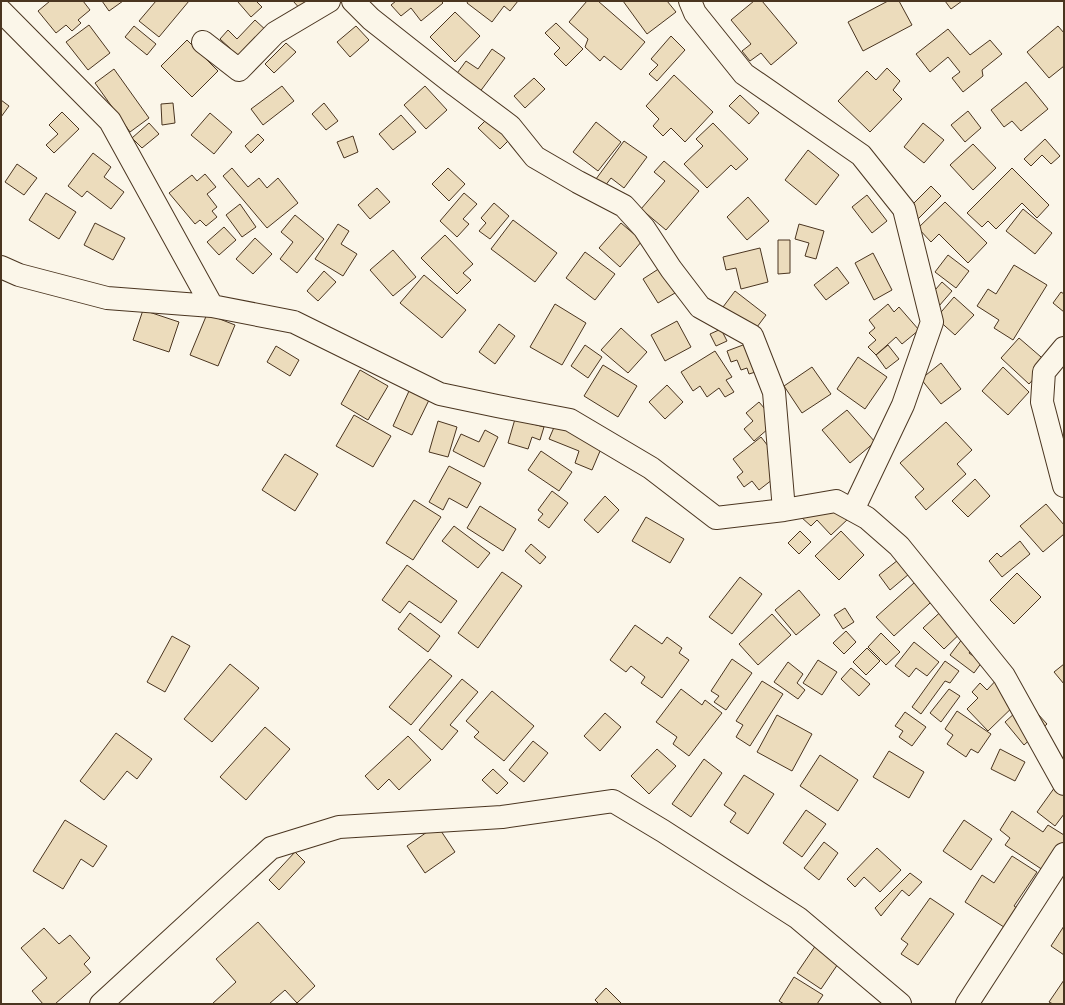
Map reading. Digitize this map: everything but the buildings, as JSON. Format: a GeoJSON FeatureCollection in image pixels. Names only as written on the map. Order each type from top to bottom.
{"type":"FeatureCollection","features":[{"type":"Feature","properties":{"kind":"street"},"geometry":{"type":"LineString","coordinates":[[203,42],[239,70],[274,33],[329,1]]}},
{"type":"Feature","properties":{"kind":"street"},"geometry":{"type":"LineString","coordinates":[[353,1],[371,19],[510,126],[535,157],[624,206],[644,228],[671,269],[700,307],[752,336],[774,392],[784,510]]}},
{"type":"Feature","properties":{"kind":"street"},"geometry":{"type":"LineString","coordinates":[[690,1],[695,13],[744,74],[861,155],[904,209],[932,322],[903,405],[853,510]]}},
{"type":"Feature","properties":{"kind":"street"},"geometry":{"type":"LineString","coordinates":[[1,11],[110,121],[212,306]]}},
{"type":"Feature","properties":{"kind":"street"},"geometry":{"type":"LineString","coordinates":[[1,267],[18,275],[107,298],[212,306],[294,322],[440,394],[570,420],[651,468],[716,518],[784,510],[836,501],[867,518],[899,546],[1004,676],[1064,784]]}},
{"type":"Feature","properties":{"kind":"street"},"geometry":{"type":"LineString","coordinates":[[1064,348],[1044,372],[1042,402],[1064,486]]}},
{"type":"Feature","properties":{"kind":"street"},"geometry":{"type":"LineString","coordinates":[[101,1004],[270,848],[339,827],[502,817],[613,801],[663,831],[798,918],[900,1004]]}},
{"type":"Feature","properties":{"kind":"street"},"geometry":{"type":"LineString","coordinates":[[967,1004],[1064,854]]}}]}
